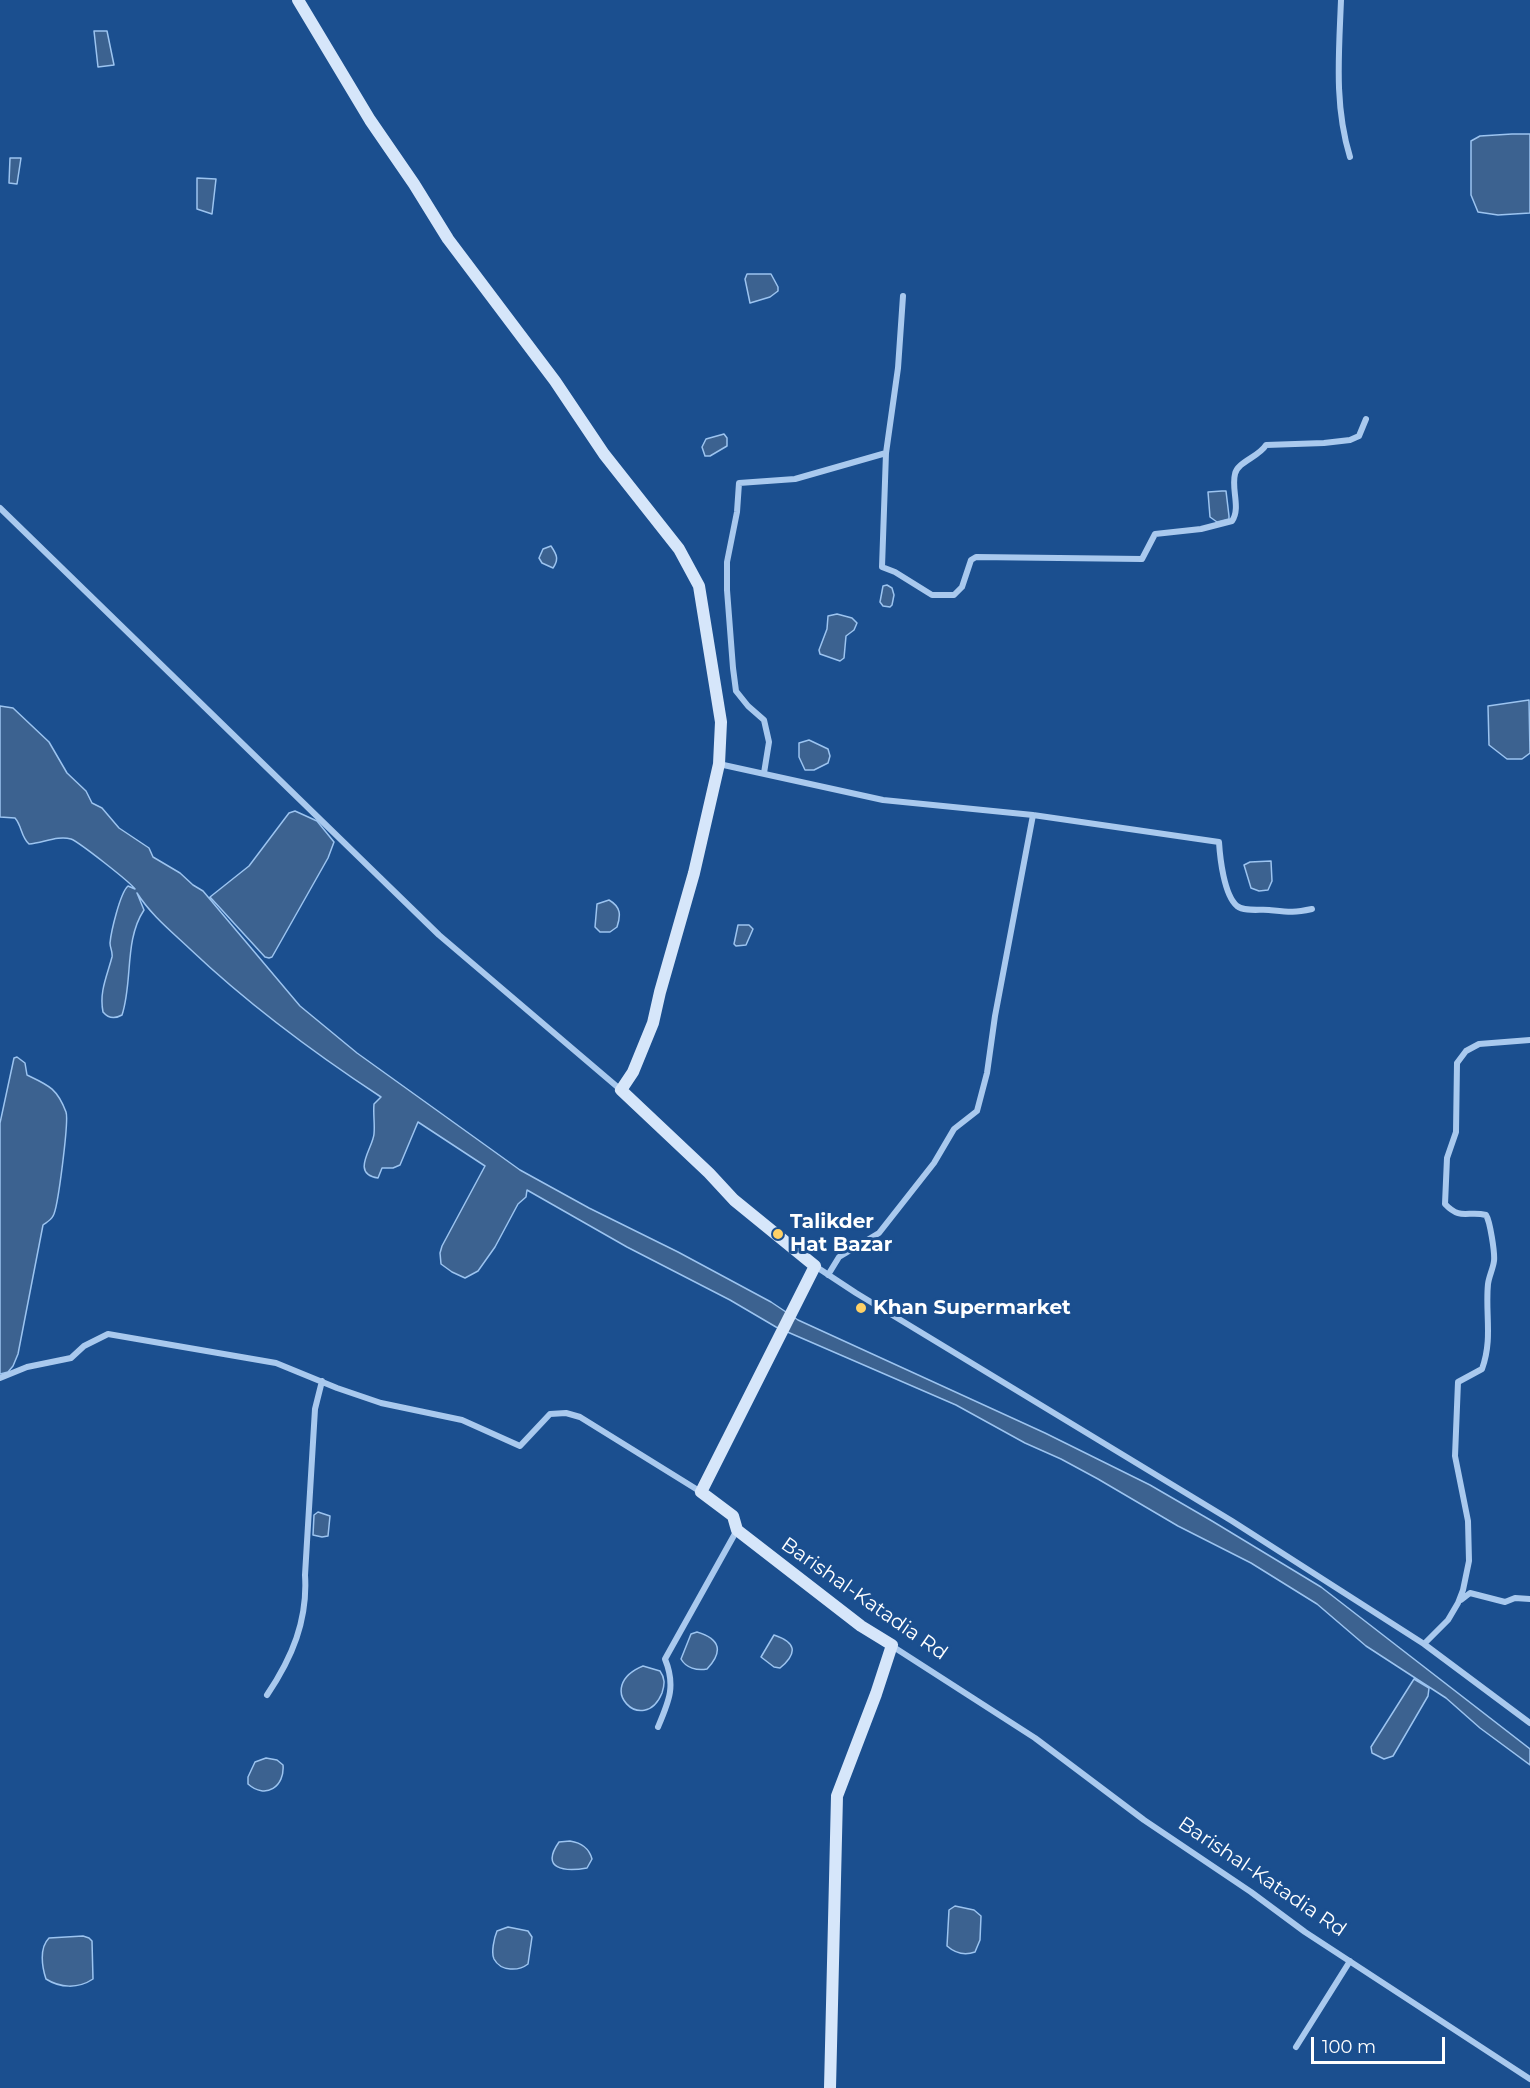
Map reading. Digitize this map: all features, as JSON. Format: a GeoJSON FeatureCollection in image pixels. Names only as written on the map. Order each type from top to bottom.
{"type":"FeatureCollection","features":[{"type":"Feature","properties":{"kind":"main road"},"geometry":{"type":"LineString","coordinates":[[298,0],[370,120],[448,239],[555,381],[604,454],[679,549],[699,586],[721,722],[719,764],[694,873],[653,1023],[633,1072],[621,1090],[709,1173],[734,1200],[815,1266],[701,1491]]}},
{"type":"Feature","properties":{"kind":"main road","name":"Barishal-Katadia Rd"},"geometry":{"type":"LineString","coordinates":[[701,1491],[733,1516],[736,1530],[852,1619],[892,1645]]}},
{"type":"Feature","properties":{"kind":"main road"},"geometry":{"type":"LineString","coordinates":[[830,2088],[837,1796],[892,1645]]}},
{"type":"Feature","properties":{"kind":"street"},"geometry":{"type":"LineString","coordinates":[[1341,0],[1338,82],[1343,135],[1350,157]]}},
{"type":"Feature","properties":{"kind":"street"},"geometry":{"type":"LineString","coordinates":[[903,296],[898,368],[885,453],[882,567],[895,572],[932,595],[954,595],[962,587],[971,560],[976,557],[1142,559],[1155,534],[1201,529],[1232,521],[1236,513],[1234,472],[1239,466],[1262,452],[1266,445],[1350,440],[1359,436],[1366,419]]}},
{"type":"Feature","properties":{"kind":"street"},"geometry":{"type":"LineString","coordinates":[[764,773],[769,742],[764,720],[736,691],[733,668],[727,562],[737,512],[739,483],[795,479],[885,453]]}},
{"type":"Feature","properties":{"kind":"street"},"geometry":{"type":"LineString","coordinates":[[0,508],[439,935],[621,1090]]}},
{"type":"Feature","properties":{"kind":"street"},"geometry":{"type":"LineString","coordinates":[[719,764],[883,800],[1033,815],[1219,842],[1222,870],[1228,892],[1237,906],[1246,909],[1293,913],[1312,909]]}},
{"type":"Feature","properties":{"kind":"street"},"geometry":{"type":"LineString","coordinates":[[828,1275],[839,1257],[879,1233],[934,1163],[954,1129],[977,1111],[987,1073],[995,1016],[1033,815]]}},
{"type":"Feature","properties":{"kind":"street"},"geometry":{"type":"LineString","coordinates":[[1424,1644],[1448,1620],[1458,1603],[1469,1561],[1469,1541],[1455,1456],[1458,1382],[1482,1369],[1485,1362],[1490,1329],[1488,1284],[1494,1261],[1490,1223],[1486,1215],[1461,1215],[1445,1204],[1447,1158],[1456,1132],[1457,1063],[1466,1051],[1479,1044],[1530,1040]]}},
{"type":"Feature","properties":{"kind":"street"},"geometry":{"type":"LineString","coordinates":[[815,1266],[1232,1521],[1424,1644],[1530,1723]]}},
{"type":"Feature","properties":{"kind":"street"},"geometry":{"type":"LineString","coordinates":[[0,1378],[27,1367],[71,1358],[84,1346],[108,1334],[276,1363],[381,1403],[462,1420],[520,1446],[550,1414],[566,1413],[580,1417],[701,1491]]}},
{"type":"Feature","properties":{"kind":"street"},"geometry":{"type":"LineString","coordinates":[[267,1695],[285,1669],[300,1629],[307,1595],[305,1575],[315,1409],[322,1381]]}},
{"type":"Feature","properties":{"kind":"street"},"geometry":{"type":"LineString","coordinates":[[658,1727],[669,1700],[672,1675],[666,1659],[736,1530]]}},
{"type":"Feature","properties":{"kind":"street"},"geometry":{"type":"LineString","coordinates":[[1458,1603],[1470,1593],[1505,1602],[1515,1598],[1530,1599]]}},
{"type":"Feature","properties":{"kind":"street","name":"Barishal-Katadia Rd"},"geometry":{"type":"LineString","coordinates":[[892,1645],[1035,1738],[1144,1820],[1350,1961],[1530,2079]]}},
{"type":"Feature","properties":{"kind":"street"},"geometry":{"type":"LineString","coordinates":[[1296,2047],[1350,1961]]}},
{"type":"Feature","properties":{"kind":"water"},"geometry":{"type":"Polygon","coordinates":[[[94,31],[107,31],[114,65],[98,67],[94,31]]]}},
{"type":"Feature","properties":{"kind":"water"},"geometry":{"type":"Polygon","coordinates":[[[1530,134],[1530,213],[1498,215],[1478,212],[1471,195],[1471,141],[1480,136],[1530,134]]]}},
{"type":"Feature","properties":{"kind":"water"},"geometry":{"type":"Polygon","coordinates":[[[10,158],[21,158],[17,184],[9,183],[10,158]]]}},
{"type":"Feature","properties":{"kind":"water"},"geometry":{"type":"Polygon","coordinates":[[[197,178],[216,179],[212,214],[197,209],[197,178]]]}},
{"type":"Feature","properties":{"kind":"water"},"geometry":{"type":"Polygon","coordinates":[[[747,274],[771,274],[778,291],[770,297],[750,303],[745,279],[747,274]]]}},
{"type":"Feature","properties":{"kind":"water"},"geometry":{"type":"Polygon","coordinates":[[[724,434],[727,438],[727,446],[710,456],[705,456],[702,447],[706,439],[724,434]]]}},
{"type":"Feature","properties":{"kind":"water"},"geometry":{"type":"Polygon","coordinates":[[[1226,491],[1229,519],[1217,522],[1210,517],[1208,492],[1226,491]]]}},
{"type":"Feature","properties":{"kind":"water"},"geometry":{"type":"Polygon","coordinates":[[[551,546],[556,557],[553,568],[542,563],[539,558],[543,549],[551,546]]]}},
{"type":"Feature","properties":{"kind":"water"},"geometry":{"type":"Polygon","coordinates":[[[887,585],[892,588],[894,595],[890,607],[883,606],[880,602],[883,586],[887,585]]]}},
{"type":"Feature","properties":{"kind":"water"},"geometry":{"type":"Polygon","coordinates":[[[837,614],[852,618],[857,623],[854,630],[846,636],[844,658],[840,661],[820,654],[819,650],[827,629],[828,616],[837,614]]]}},
{"type":"Feature","properties":{"kind":"water"},"geometry":{"type":"Polygon","coordinates":[[[1529,700],[1530,753],[1522,759],[1507,759],[1489,745],[1488,706],[1529,700]]]}},
{"type":"Feature","properties":{"kind":"water"},"geometry":{"type":"Polygon","coordinates":[[[0,706],[13,708],[49,742],[67,773],[86,791],[92,803],[102,808],[119,828],[149,848],[153,857],[180,873],[203,891],[300,1006],[357,1053],[520,1170],[771,1302],[798,1320],[1045,1433],[1150,1485],[1212,1521],[1321,1587],[1530,1749],[1530,1765],[1480,1728],[1446,1698],[1366,1646],[1317,1604],[1251,1563],[1178,1526],[1061,1459],[1025,1443],[956,1405],[776,1327],[527,1190],[526,1197],[518,1204],[495,1247],[478,1271],[465,1278],[452,1272],[441,1264],[442,1246],[485,1166],[418,1122],[400,1165],[393,1168],[382,1168],[378,1178],[370,1176],[364,1166],[374,1134],[374,1104],[381,1097],[306,1045],[235,989],[162,922],[137,893],[144,910],[131,948],[122,1015],[112,1017],[103,1012],[103,991],[112,957],[110,943],[114,922],[125,890],[128,886],[135,889],[104,862],[71,839],[29,844],[15,818],[0,817],[0,706]]]}},
{"type":"Feature","properties":{"kind":"water"},"geometry":{"type":"Polygon","coordinates":[[[809,740],[828,749],[830,756],[828,763],[814,770],[805,770],[799,757],[799,743],[809,740]]]}},
{"type":"Feature","properties":{"kind":"water"},"geometry":{"type":"Polygon","coordinates":[[[295,811],[317,821],[334,842],[328,858],[272,957],[269,958],[265,957],[210,897],[249,866],[289,813],[295,811]]]}},
{"type":"Feature","properties":{"kind":"water"},"geometry":{"type":"Polygon","coordinates":[[[1271,861],[1272,881],[1268,890],[1259,891],[1251,888],[1244,865],[1250,862],[1271,861]]]}},
{"type":"Feature","properties":{"kind":"water"},"geometry":{"type":"Polygon","coordinates":[[[609,900],[618,908],[617,927],[610,932],[600,932],[595,927],[597,904],[609,900]]]}},
{"type":"Feature","properties":{"kind":"water"},"geometry":{"type":"Polygon","coordinates":[[[738,925],[749,925],[753,929],[746,945],[736,946],[734,944],[738,925]]]}},
{"type":"Feature","properties":{"kind":"water"},"geometry":{"type":"Polygon","coordinates":[[[17,1057],[25,1063],[27,1075],[55,1092],[67,1118],[55,1210],[51,1219],[43,1225],[18,1354],[8,1372],[0,1374],[0,1123],[14,1058],[17,1057]]]}},
{"type":"Feature","properties":{"kind":"water"},"geometry":{"type":"Polygon","coordinates":[[[318,1512],[330,1516],[328,1536],[313,1535],[314,1515],[318,1512]]]}},
{"type":"Feature","properties":{"kind":"water"},"geometry":{"type":"Polygon","coordinates":[[[697,1632],[711,1638],[717,1647],[716,1657],[707,1669],[692,1668],[681,1659],[691,1634],[697,1632]]]}},
{"type":"Feature","properties":{"kind":"water"},"geometry":{"type":"Polygon","coordinates":[[[774,1635],[786,1641],[792,1648],[790,1657],[780,1668],[774,1667],[761,1657],[774,1635]]]}},
{"type":"Feature","properties":{"kind":"water"},"geometry":{"type":"Polygon","coordinates":[[[643,1666],[660,1671],[664,1681],[662,1693],[654,1705],[644,1710],[635,1709],[627,1704],[622,1695],[622,1685],[628,1675],[643,1666]]]}},
{"type":"Feature","properties":{"kind":"water"},"geometry":{"type":"Polygon","coordinates":[[[1414,1679],[1429,1688],[1428,1696],[1393,1756],[1384,1759],[1372,1753],[1371,1747],[1414,1679]]]}},
{"type":"Feature","properties":{"kind":"water"},"geometry":{"type":"Polygon","coordinates":[[[266,1758],[277,1760],[283,1765],[283,1773],[278,1784],[268,1791],[261,1791],[248,1784],[248,1777],[255,1762],[266,1758]]]}},
{"type":"Feature","properties":{"kind":"water"},"geometry":{"type":"Polygon","coordinates":[[[559,1842],[578,1843],[589,1852],[592,1859],[587,1868],[563,1869],[553,1863],[554,1851],[559,1842]]]}},
{"type":"Feature","properties":{"kind":"water"},"geometry":{"type":"Polygon","coordinates":[[[955,1906],[974,1910],[981,1916],[980,1940],[975,1952],[960,1953],[947,1946],[949,1910],[955,1906]]]}},
{"type":"Feature","properties":{"kind":"water"},"geometry":{"type":"Polygon","coordinates":[[[508,1927],[528,1931],[532,1937],[528,1964],[520,1968],[505,1968],[497,1963],[493,1956],[497,1931],[508,1927]]]}},
{"type":"Feature","properties":{"kind":"water"},"geometry":{"type":"Polygon","coordinates":[[[83,1936],[92,1941],[93,1979],[69,1986],[46,1979],[43,1952],[49,1938],[83,1936]]]}},
{"type":"Feature","properties":{"kind":"place","name":"Talikder Hat Bazar"},"geometry":{"type":"Point","coordinates":[778,1234]}},
{"type":"Feature","properties":{"kind":"place","name":"Khan Supermarket"},"geometry":{"type":"Point","coordinates":[861,1308]}}]}
